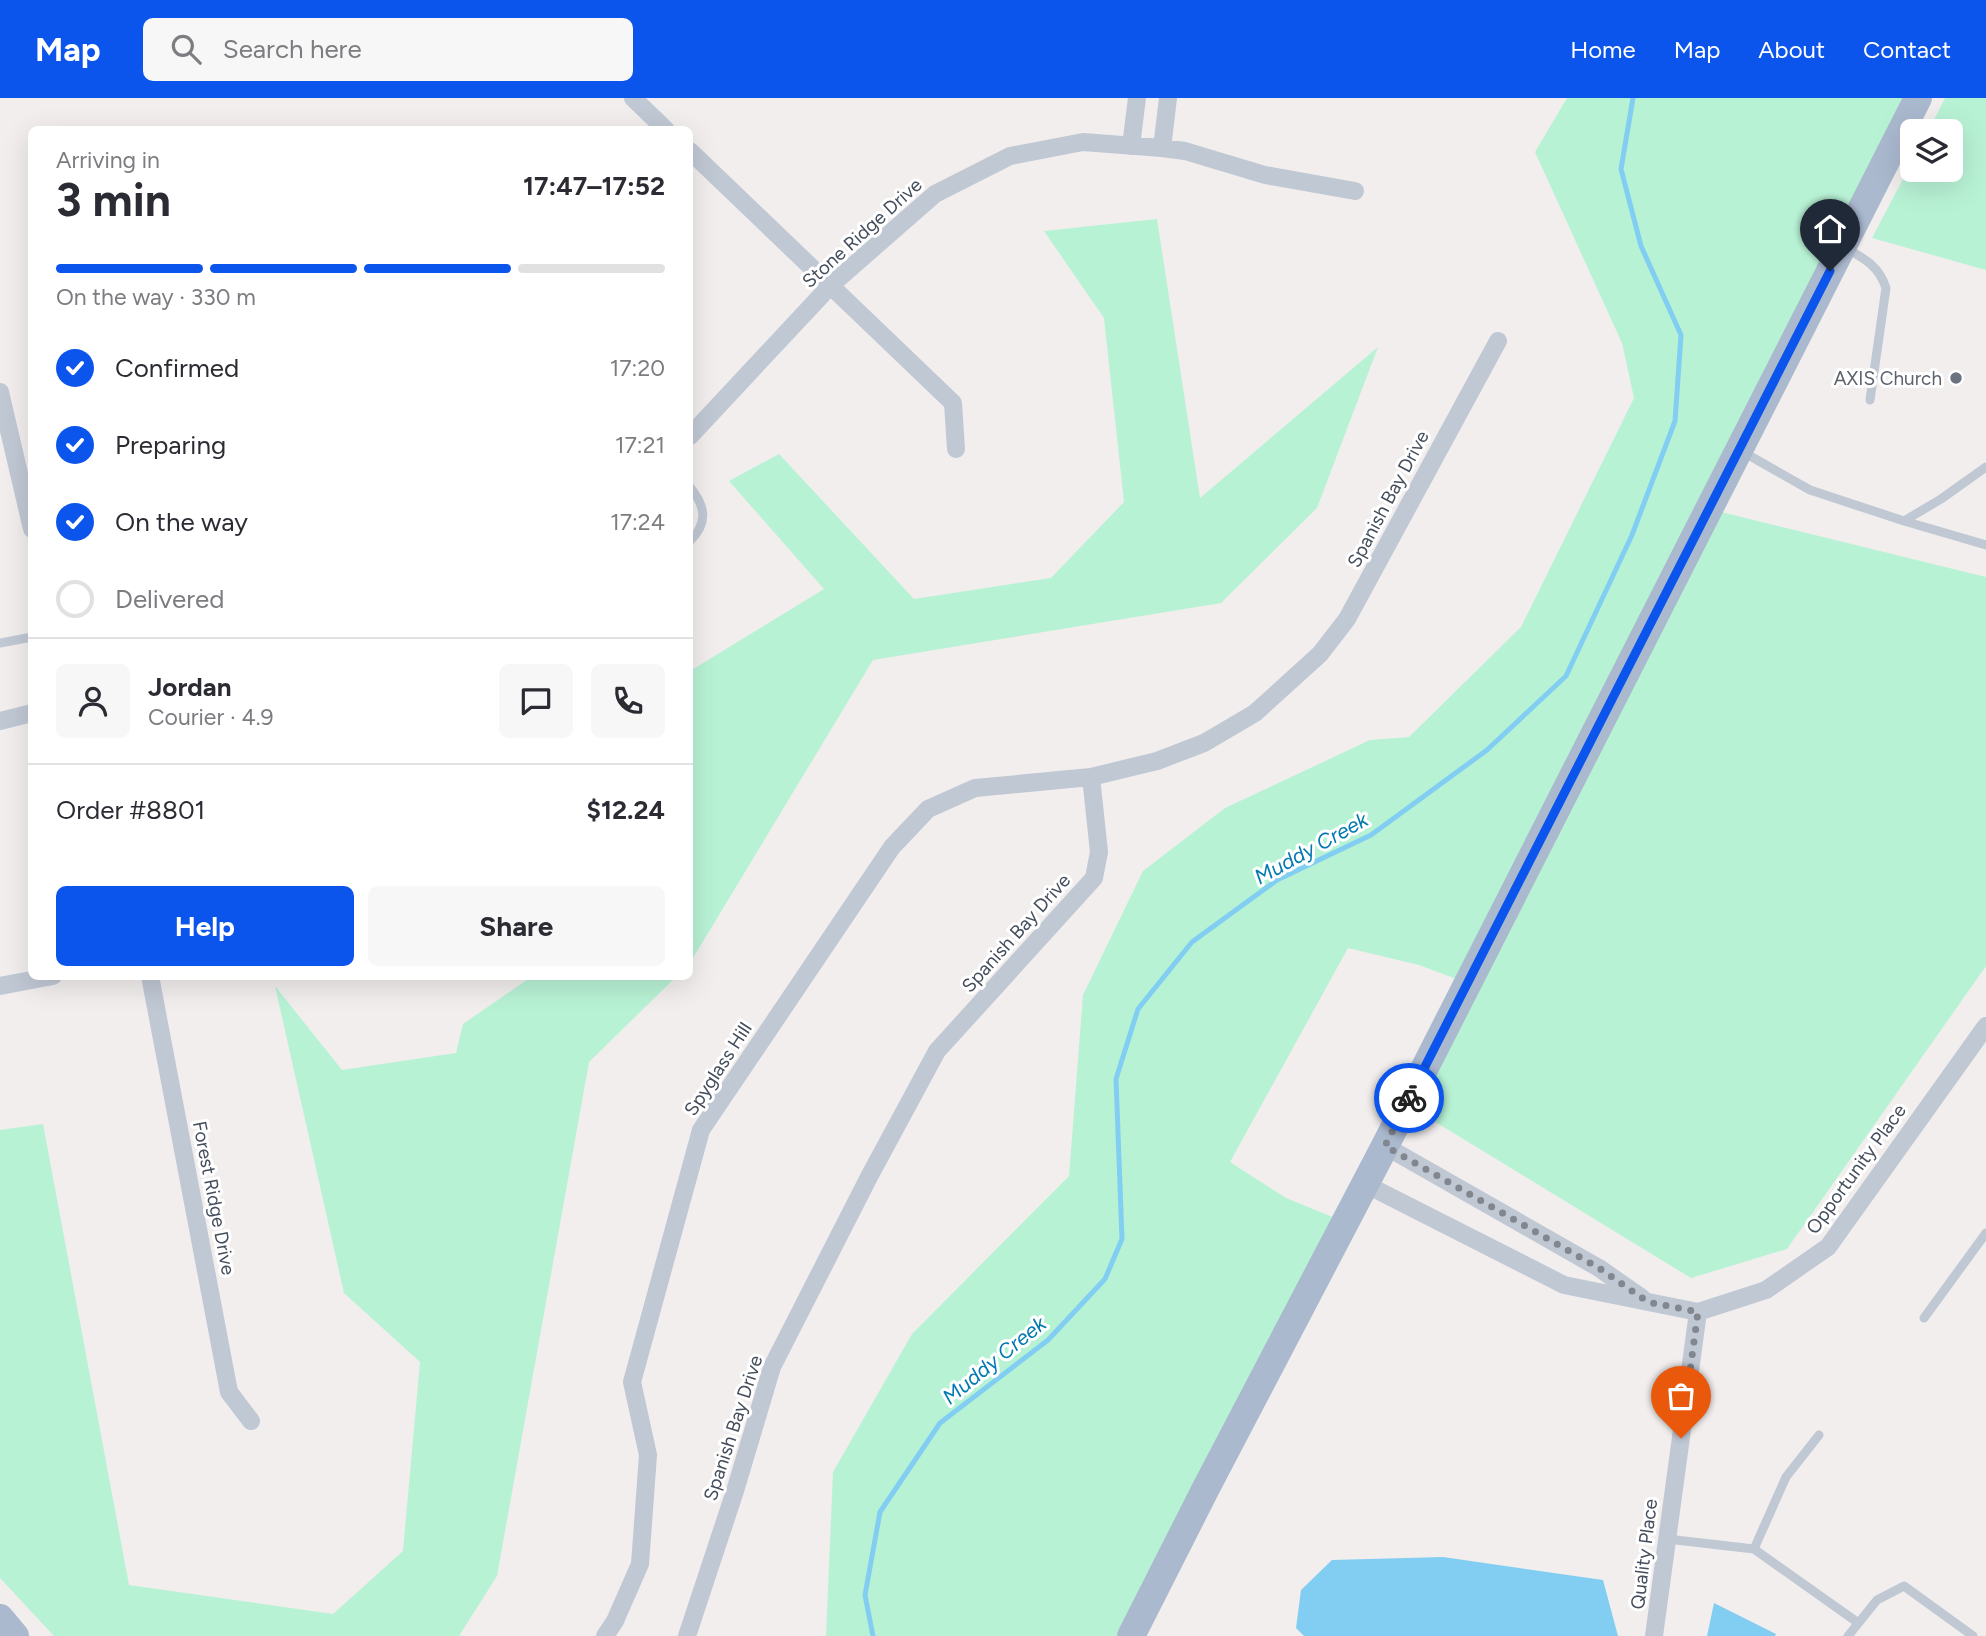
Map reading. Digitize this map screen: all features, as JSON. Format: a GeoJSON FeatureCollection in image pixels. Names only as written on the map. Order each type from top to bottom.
{"type":"FeatureCollection","features":[{"type":"Feature","properties":{"kind":"main road"},"geometry":{"type":"LineString","coordinates":[[1131,1636],[1385,1146],[1918,98]]}},
{"type":"Feature","properties":{"kind":"main road"},"geometry":{"type":"LineString","coordinates":[[0,1618],[15,1636]]}},
{"type":"Feature","properties":{"kind":"street"},"geometry":{"type":"LineString","coordinates":[[633,98],[662,126]]}},
{"type":"Feature","properties":{"kind":"street"},"geometry":{"type":"LineString","coordinates":[[1131,146],[1137,98]]}},
{"type":"Feature","properties":{"kind":"street"},"geometry":{"type":"LineString","coordinates":[[1162,148],[1168,98]]}},
{"type":"Feature","properties":{"kind":"street","name":"Stone Ridge Drive"},"geometry":{"type":"LineString","coordinates":[[693,433],[831,285],[934,194],[1010,156],[1083,142],[1162,148],[1185,151],[1265,175],[1355,191]]}},
{"type":"Feature","properties":{"kind":"street"},"geometry":{"type":"LineString","coordinates":[[693,154],[953,403],[956,449]]}},
{"type":"Feature","properties":{"kind":"street","name":"Spanish Bay Drive"},"geometry":{"type":"LineString","coordinates":[[687,1636],[772,1367],[870,1175],[937,1051],[1094,878],[1099,852],[1091,777],[1157,761],[1204,743],[1255,713],[1320,654],[1347,619],[1498,341]]}},
{"type":"Feature","properties":{"kind":"street"},"geometry":{"type":"LineString","coordinates":[[0,392],[28,513]]}},
{"type":"Feature","properties":{"kind":"street"},"geometry":{"type":"LineString","coordinates":[[0,720],[28,714]]}},
{"type":"Feature","properties":{"kind":"street","name":"Spyglass Hill"},"geometry":{"type":"LineString","coordinates":[[605,1636],[615,1621],[640,1564],[648,1455],[632,1382],[701,1130],[892,847],[928,809],[975,788],[1091,777]]}},
{"type":"Feature","properties":{"kind":"street"},"geometry":{"type":"LineString","coordinates":[[0,986],[32,980]]}},
{"type":"Feature","properties":{"kind":"street","name":"Forest Ridge Drive"},"geometry":{"type":"LineString","coordinates":[[151,980],[229,1392],[251,1421]]}},
{"type":"Feature","properties":{"kind":"street","name":"Opportunity Place"},"geometry":{"type":"LineString","coordinates":[[1365,1184],[1564,1285],[1698,1312],[1766,1290],[1828,1247],[1986,1026]]}},
{"type":"Feature","properties":{"kind":"street","name":"Opportunity Place"},"geometry":{"type":"LineString","coordinates":[[1385,1146],[1599,1268],[1648,1302]]}},
{"type":"Feature","properties":{"kind":"street","name":"Quality Place"},"geometry":{"type":"LineString","coordinates":[[1654,1636],[1698,1312]]}},
{"type":"Feature","properties":{"kind":"lane"},"geometry":{"type":"LineString","coordinates":[[1842,247],[1874,266],[1883,278],[1886,288],[1870,400]]}},
{"type":"Feature","properties":{"kind":"lane"},"geometry":{"type":"LineString","coordinates":[[1738,450],[1810,490],[1986,545]]}},
{"type":"Feature","properties":{"kind":"lane"},"geometry":{"type":"LineString","coordinates":[[1904,521],[1986,467]]}},
{"type":"Feature","properties":{"kind":"lane"},"geometry":{"type":"LineString","coordinates":[[693,491],[703,515],[701,529],[693,538]]}},
{"type":"Feature","properties":{"kind":"lane"},"geometry":{"type":"LineString","coordinates":[[0,643],[28,637]]}},
{"type":"Feature","properties":{"kind":"lane"},"geometry":{"type":"LineString","coordinates":[[1924,1318],[1986,1233]]}},
{"type":"Feature","properties":{"kind":"lane"},"geometry":{"type":"LineString","coordinates":[[1754,1549],[1786,1477],[1819,1435]]}},
{"type":"Feature","properties":{"kind":"lane"},"geometry":{"type":"LineString","coordinates":[[1667,1539],[1754,1549],[1857,1622]]}},
{"type":"Feature","properties":{"kind":"lane"},"geometry":{"type":"LineString","coordinates":[[1848,1636],[1877,1600],[1904,1586],[1973,1636]]}},
{"type":"Feature","properties":{"kind":"green space"},"geometry":{"type":"Polygon","coordinates":[[[1567,98],[1918,98],[1907,119],[1900,119],[1900,133],[1709,509],[1986,577],[1986,966],[1787,1249],[1691,1278],[1406,1104],[1467,983],[1419,965],[1348,948],[1230,1162],[1286,1198],[1345,1222],[1131,1636],[826,1636],[833,1472],[912,1334],[1069,1176],[1083,995],[1143,871],[1225,808],[1370,740],[1409,737],[1521,627],[1634,398],[1622,343],[1535,152],[1567,98]]]}},
{"type":"Feature","properties":{"kind":"green space"},"geometry":{"type":"Polygon","coordinates":[[[1945,98],[1986,98],[1986,270],[1872,238],[1901,182],[1963,182],[1963,119],[1934,119],[1945,98]]]}},
{"type":"Feature","properties":{"kind":"green space"},"geometry":{"type":"Polygon","coordinates":[[[1157,219],[1200,498],[1378,347],[1317,508],[1221,603],[873,660],[693,958],[693,669],[824,589],[729,481],[779,454],[914,599],[1051,578],[1124,502],[1104,318],[1044,231],[1157,219]]]}},
{"type":"Feature","properties":{"kind":"green space"},"geometry":{"type":"Polygon","coordinates":[[[527,980],[673,980],[589,1062],[497,1576],[459,1636],[54,1636],[0,1578],[0,1130],[43,1124],[129,1585],[333,1614],[403,1551],[420,1362],[344,1293],[275,986],[342,1070],[456,1053],[463,1024],[527,980]]]}},
{"type":"Feature","properties":{"kind":"water"},"geometry":{"type":"Polygon","coordinates":[[[1443,1557],[1603,1580],[1618,1636],[1304,1636],[1296,1628],[1301,1590],[1332,1560],[1443,1557]]]}},
{"type":"Feature","properties":{"kind":"water"},"geometry":{"type":"Polygon","coordinates":[[[1714,1603],[1776,1634],[1775,1636],[1707,1636],[1714,1603]]]}},
{"type":"Feature","properties":{"kind":"waterway","name":"Muddy Creek"},"geometry":{"type":"LineString","coordinates":[[873,1636],[865,1595],[880,1512],[940,1423],[1048,1340],[1105,1279],[1122,1239],[1116,1079],[1138,1009],[1192,942],[1277,880],[1371,835],[1487,750],[1566,676],[1632,535],[1675,421],[1681,335],[1641,246],[1621,169],[1633,98]]}},
{"type":"Feature","properties":{"kind":"way so far"},"geometry":{"type":"LineString","coordinates":[[1409,1098],[1385,1146],[1599,1268],[1648,1302],[1698,1312],[1681,1438]]}},
{"type":"Feature","properties":{"kind":"place","name":"AXIS Church"},"geometry":{"type":"Point","coordinates":[1956,378]}},
{"type":"Feature","properties":{"kind":"route"},"geometry":{"type":"LineString","coordinates":[[1409,1098],[1830,271]]}}]}
